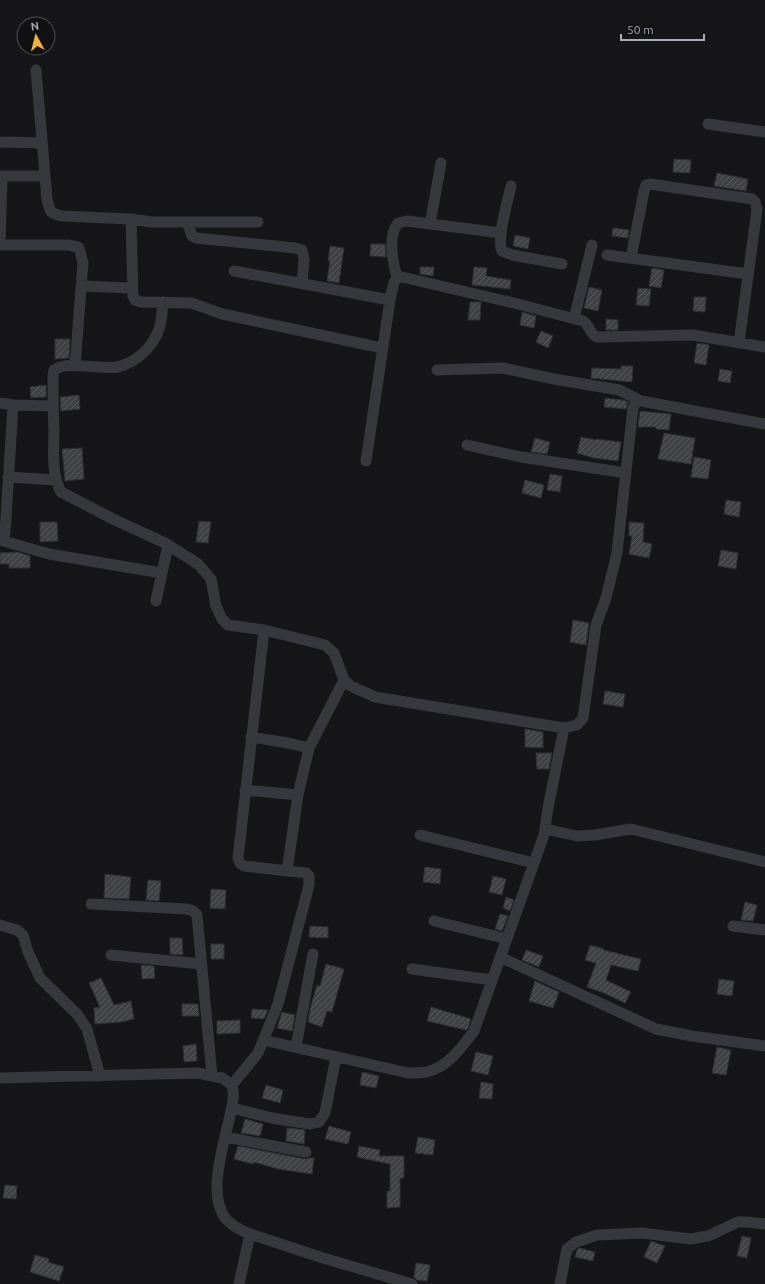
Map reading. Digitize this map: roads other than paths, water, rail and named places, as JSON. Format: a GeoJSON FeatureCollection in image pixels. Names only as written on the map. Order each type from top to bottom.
{"type":"FeatureCollection","features":[{"type":"Feature","properties":{"kind":"street"},"geometry":{"type":"LineString","coordinates":[[36,70],[47,199],[50,210],[53,214],[62,216],[131,219],[152,222],[258,222]]}},
{"type":"Feature","properties":{"kind":"street"},"geometry":{"type":"LineString","coordinates":[[708,124],[765,132]]}},
{"type":"Feature","properties":{"kind":"street"},"geometry":{"type":"LineString","coordinates":[[0,142],[42,142]]}},
{"type":"Feature","properties":{"kind":"street"},"geometry":{"type":"LineString","coordinates":[[430,224],[441,163]]}},
{"type":"Feature","properties":{"kind":"street"},"geometry":{"type":"LineString","coordinates":[[45,176],[1,176],[0,245],[68,245],[78,247],[84,263],[75,366]]}},
{"type":"Feature","properties":{"kind":"street"},"geometry":{"type":"LineString","coordinates":[[631,258],[646,185],[650,184],[752,200],[756,202],[760,221],[748,274],[739,343]]}},
{"type":"Feature","properties":{"kind":"street"},"geometry":{"type":"LineString","coordinates":[[511,186],[501,233],[500,242],[502,251],[512,255],[562,264]]}},
{"type":"Feature","properties":{"kind":"street"},"geometry":{"type":"LineString","coordinates":[[131,219],[132,288],[135,300],[141,302],[192,303],[222,314],[382,348]]}},
{"type":"Feature","properties":{"kind":"street"},"geometry":{"type":"LineString","coordinates":[[366,461],[390,300],[394,282],[397,278],[392,261],[392,236],[395,226],[398,223],[407,221],[501,233]]}},
{"type":"Feature","properties":{"kind":"street"},"geometry":{"type":"LineString","coordinates":[[187,222],[192,236],[196,238],[302,250],[304,258],[302,284]]}},
{"type":"Feature","properties":{"kind":"street"},"geometry":{"type":"LineString","coordinates":[[574,319],[592,245]]}},
{"type":"Feature","properties":{"kind":"street"},"geometry":{"type":"LineString","coordinates":[[607,255],[748,274]]}},
{"type":"Feature","properties":{"kind":"street"},"geometry":{"type":"LineString","coordinates":[[234,271],[390,300]]}},
{"type":"Feature","properties":{"kind":"street"},"geometry":{"type":"LineString","coordinates":[[397,278],[402,277],[583,321],[587,324],[594,336],[693,335],[765,347]]}},
{"type":"Feature","properties":{"kind":"street"},"geometry":{"type":"LineString","coordinates":[[81,286],[132,288]]}},
{"type":"Feature","properties":{"kind":"street"},"geometry":{"type":"LineString","coordinates":[[163,302],[159,328],[155,338],[148,348],[136,359],[116,367],[75,366],[57,367],[54,370],[54,448],[56,480],[60,492],[168,545],[198,564],[210,579],[216,606],[222,619],[228,625],[264,630],[325,645],[334,653],[344,680],[351,686],[375,697],[564,728],[577,725],[583,718],[596,625],[606,598],[618,554],[634,408],[636,402],[641,401]]}},
{"type":"Feature","properties":{"kind":"street"},"geometry":{"type":"LineString","coordinates":[[437,370],[503,368],[554,379],[619,390],[641,401],[765,424]]}},
{"type":"Feature","properties":{"kind":"street"},"geometry":{"type":"LineString","coordinates":[[0,403],[13,405],[53,406]]}},
{"type":"Feature","properties":{"kind":"street"},"geometry":{"type":"LineString","coordinates":[[13,405],[5,533],[0,540],[50,554],[162,573]]}},
{"type":"Feature","properties":{"kind":"street"},"geometry":{"type":"LineString","coordinates":[[467,444],[521,457],[626,474]]}},
{"type":"Feature","properties":{"kind":"street"},"geometry":{"type":"LineString","coordinates":[[8,477],[56,480]]}},
{"type":"Feature","properties":{"kind":"street"},"geometry":{"type":"LineString","coordinates":[[156,601],[168,545]]}},
{"type":"Feature","properties":{"kind":"street"},"geometry":{"type":"LineString","coordinates":[[232,1085],[258,1053],[278,1004],[309,885],[309,876],[306,873],[244,866],[240,863],[238,858],[264,630]]}},
{"type":"Feature","properties":{"kind":"street"},"geometry":{"type":"LineString","coordinates":[[287,871],[298,795],[309,748],[344,680]]}},
{"type":"Feature","properties":{"kind":"street"},"geometry":{"type":"LineString","coordinates":[[263,1040],[408,1073],[427,1072],[444,1065],[463,1046],[474,1031],[544,836],[564,728]]}},
{"type":"Feature","properties":{"kind":"street"},"geometry":{"type":"LineString","coordinates":[[251,737],[309,748]]}},
{"type":"Feature","properties":{"kind":"street"},"geometry":{"type":"LineString","coordinates":[[245,790],[298,795]]}},
{"type":"Feature","properties":{"kind":"street"},"geometry":{"type":"LineString","coordinates":[[545,829],[577,836],[595,835],[631,829],[765,862]]}},
{"type":"Feature","properties":{"kind":"street"},"geometry":{"type":"LineString","coordinates":[[420,835],[534,863]]}},
{"type":"Feature","properties":{"kind":"street"},"geometry":{"type":"LineString","coordinates":[[92,904],[187,909],[193,911],[197,915],[212,1076]]}},
{"type":"Feature","properties":{"kind":"street"},"geometry":{"type":"LineString","coordinates":[[434,921],[507,939]]}},
{"type":"Feature","properties":{"kind":"street"},"geometry":{"type":"LineString","coordinates":[[0,925],[17,930],[23,935],[28,952],[40,978],[77,1014],[87,1029],[100,1076]]}},
{"type":"Feature","properties":{"kind":"street"},"geometry":{"type":"LineString","coordinates":[[732,926],[765,930]]}},
{"type":"Feature","properties":{"kind":"street"},"geometry":{"type":"LineString","coordinates":[[296,1047],[314,954]]}},
{"type":"Feature","properties":{"kind":"street"},"geometry":{"type":"LineString","coordinates":[[111,955],[201,964]]}},
{"type":"Feature","properties":{"kind":"street"},"geometry":{"type":"LineString","coordinates":[[500,957],[656,1029],[692,1036],[765,1046]]}},
{"type":"Feature","properties":{"kind":"street"},"geometry":{"type":"LineString","coordinates":[[412,969],[492,980]]}},
{"type":"Feature","properties":{"kind":"street"},"geometry":{"type":"LineString","coordinates":[[232,1108],[272,1118],[310,1124],[319,1122],[325,1113],[336,1056]]}},
{"type":"Feature","properties":{"kind":"street"},"geometry":{"type":"LineString","coordinates":[[0,1078],[198,1074],[222,1078],[232,1085],[234,1099],[217,1175],[216,1193],[219,1205],[226,1219],[239,1229],[250,1234],[323,1258],[412,1284]]}},
{"type":"Feature","properties":{"kind":"street"},"geometry":{"type":"LineString","coordinates":[[225,1137],[306,1152]]}},
{"type":"Feature","properties":{"kind":"street"},"geometry":{"type":"LineString","coordinates":[[560,1284],[567,1249],[576,1242],[597,1235],[642,1233],[690,1239],[708,1236],[738,1222],[765,1224]]}},
{"type":"Feature","properties":{"kind":"street"},"geometry":{"type":"LineString","coordinates":[[239,1284],[250,1234]]}}]}
